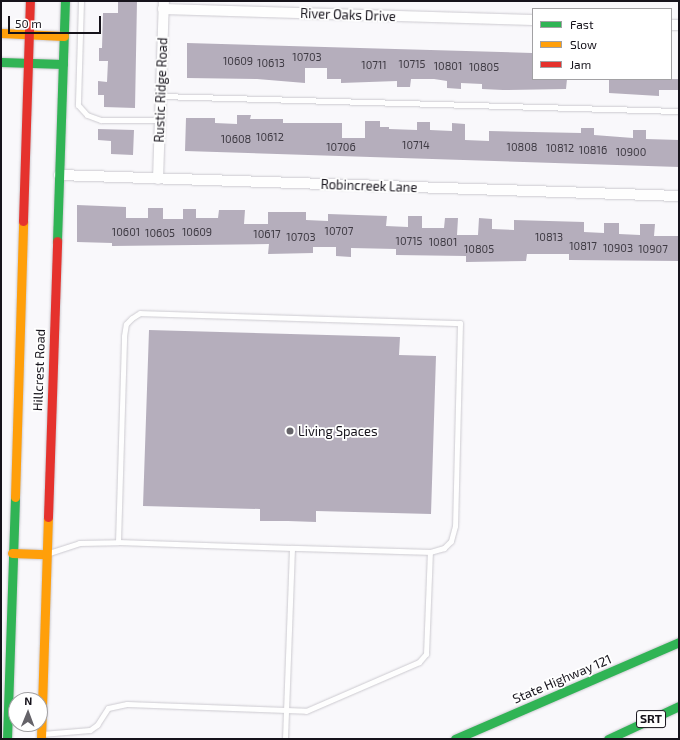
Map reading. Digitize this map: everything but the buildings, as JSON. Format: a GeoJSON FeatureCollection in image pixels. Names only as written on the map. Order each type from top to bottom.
{"type":"FeatureCollection","features":[{"type":"Feature","properties":{"kind":"main road","name":"Hillcrest Road"},"geometry":{"type":"LineString","coordinates":[[7,739],[30,1]]}},
{"type":"Feature","properties":{"kind":"main road","name":"Hillcrest Road"},"geometry":{"type":"LineString","coordinates":[[41,737],[65,1]]}},
{"type":"Feature","properties":{"kind":"main road"},"geometry":{"type":"LineString","coordinates":[[1,33],[64,36]]}},
{"type":"Feature","properties":{"kind":"main road"},"geometry":{"type":"LineString","coordinates":[[1,62],[63,64]]}},
{"type":"Feature","properties":{"kind":"main road"},"geometry":{"type":"LineString","coordinates":[[12,553],[46,554]]}},
{"type":"Feature","properties":{"kind":"main road","name":"State Highway 121"},"geometry":{"type":"LineString","coordinates":[[455,739],[679,642]]}},
{"type":"Feature","properties":{"kind":"main road"},"geometry":{"type":"LineString","coordinates":[[623,732],[679,696]]}},
{"type":"Feature","properties":{"kind":"main road","name":"SRT"},"geometry":{"type":"LineString","coordinates":[[608,739],[679,706]]}},
{"type":"Feature","properties":{"kind":"street","name":"Rustic Ridge Road"},"geometry":{"type":"LineString","coordinates":[[158,179],[163,5]]}},
{"type":"Feature","properties":{"kind":"street","name":"River Oaks Drive"},"geometry":{"type":"LineString","coordinates":[[163,5],[532,20]]}},
{"type":"Feature","properties":{"kind":"street","name":"Robincreek Lane"},"geometry":{"type":"LineString","coordinates":[[59,175],[679,196]]}},
{"type":"Feature","properties":{"kind":"street"},"geometry":{"type":"LineString","coordinates":[[1,552],[12,553]]}},
{"type":"Feature","properties":{"kind":"lane"},"geometry":{"type":"LineString","coordinates":[[80,1],[78,105],[87,116],[101,120],[160,120]]}},
{"type":"Feature","properties":{"kind":"lane"},"geometry":{"type":"LineString","coordinates":[[160,96],[679,111]]}},
{"type":"Feature","properties":{"kind":"lane"},"geometry":{"type":"LineString","coordinates":[[46,554],[79,543],[118,542],[430,552],[444,548],[451,541],[455,526],[460,323],[140,313],[132,318],[126,324],[124,336],[118,542]]}},
{"type":"Feature","properties":{"kind":"lane"},"geometry":{"type":"LineString","coordinates":[[285,739],[292,548]]}},
{"type":"Feature","properties":{"kind":"lane"},"geometry":{"type":"LineString","coordinates":[[41,737],[90,730],[97,725],[108,708],[127,704],[306,711],[418,662],[426,654],[430,552]]}},
{"type":"Feature","properties":{"kind":"traffic: fast"},"geometry":{"type":"LineString","coordinates":[[57,241],[65,1]]}},
{"type":"Feature","properties":{"kind":"traffic: fast"},"geometry":{"type":"LineString","coordinates":[[1,62],[63,64]]}},
{"type":"Feature","properties":{"kind":"traffic: fast"},"geometry":{"type":"LineString","coordinates":[[7,739],[15,497]]}},
{"type":"Feature","properties":{"kind":"traffic: fast"},"geometry":{"type":"LineString","coordinates":[[455,739],[679,642]]}},
{"type":"Feature","properties":{"kind":"traffic: fast"},"geometry":{"type":"LineString","coordinates":[[608,739],[679,706]]}},
{"type":"Feature","properties":{"kind":"traffic: slow"},"geometry":{"type":"LineString","coordinates":[[1,33],[64,36]]}},
{"type":"Feature","properties":{"kind":"traffic: slow"},"geometry":{"type":"LineString","coordinates":[[15,497],[23,221]]}},
{"type":"Feature","properties":{"kind":"traffic: slow"},"geometry":{"type":"LineString","coordinates":[[41,739],[48,517]]}},
{"type":"Feature","properties":{"kind":"traffic: slow"},"geometry":{"type":"LineString","coordinates":[[12,553],[46,554]]}},
{"type":"Feature","properties":{"kind":"traffic: jam"},"geometry":{"type":"LineString","coordinates":[[23,221],[30,1]]}},
{"type":"Feature","properties":{"kind":"traffic: jam"},"geometry":{"type":"LineString","coordinates":[[48,517],[57,241]]}},
{"type":"Feature","properties":{"kind":"place","name":"Living Spaces"},"geometry":{"type":"Point","coordinates":[290,431]}}]}
